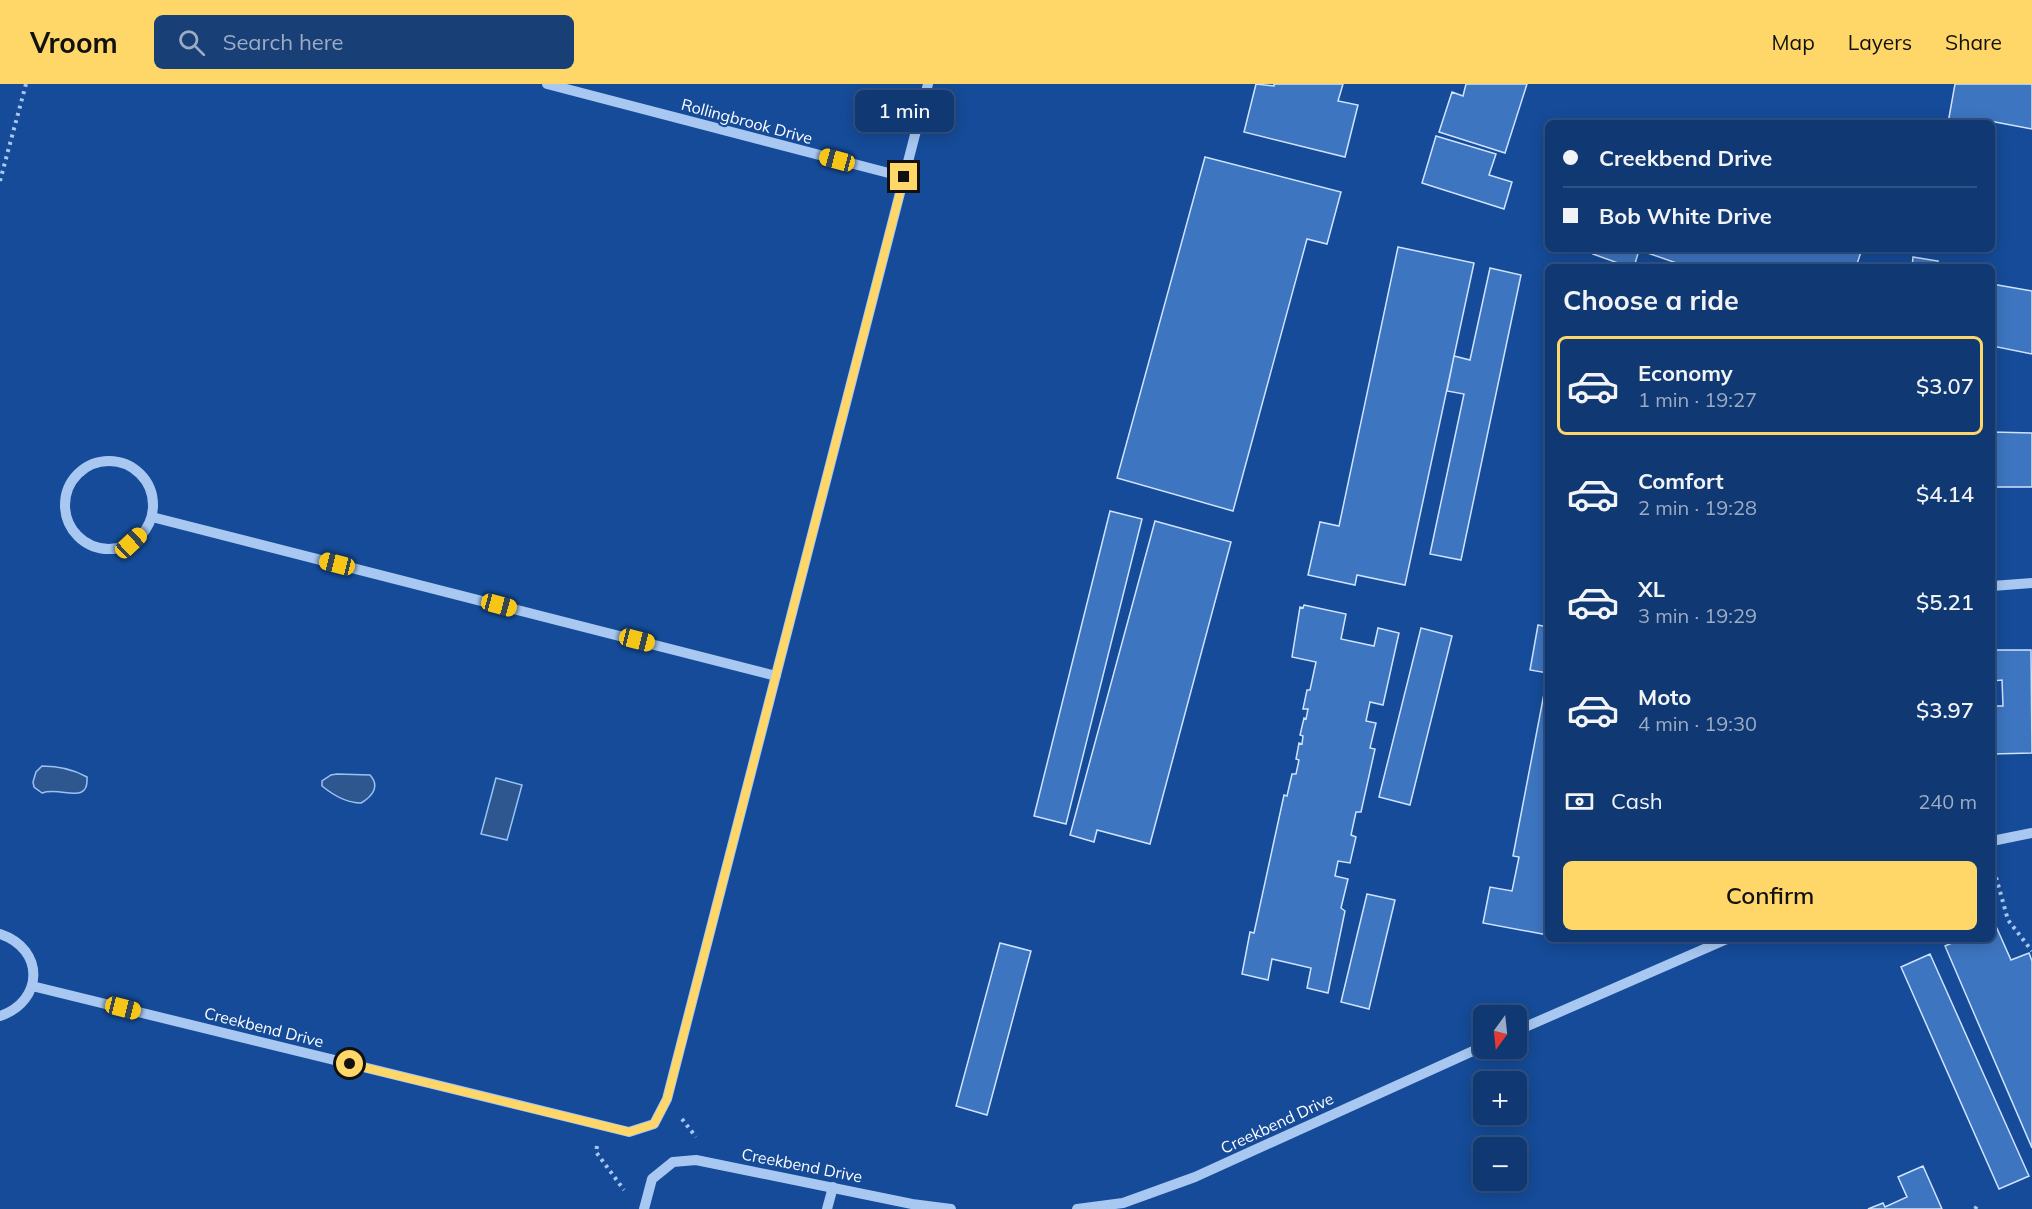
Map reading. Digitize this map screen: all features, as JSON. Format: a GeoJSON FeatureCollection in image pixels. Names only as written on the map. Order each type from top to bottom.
{"type":"FeatureCollection","features":[{"type":"Feature","properties":{"kind":"street","name":"Rollingbrook Drive"},"geometry":{"type":"LineString","coordinates":[[547,84],[904,177]]}},
{"type":"Feature","properties":{"kind":"street"},"geometry":{"type":"LineString","coordinates":[[667,1099],[928,84]]}},
{"type":"Feature","properties":{"kind":"street"},"geometry":{"type":"LineString","coordinates":[[103,462],[120,463],[135,471],[147,483],[153,499],[152,517],[144,532],[131,543],[116,549],[98,548],[82,541],[71,528],[65,512],[66,495],[74,479],[86,468],[103,462]]}},
{"type":"Feature","properties":{"kind":"street"},"geometry":{"type":"LineString","coordinates":[[152,517],[776,676]]}},
{"type":"Feature","properties":{"kind":"street"},"geometry":{"type":"LineString","coordinates":[[1995,586],[2032,583]]}},
{"type":"Feature","properties":{"kind":"street"},"geometry":{"type":"LineString","coordinates":[[1995,840],[2032,833]]}},
{"type":"Feature","properties":{"kind":"street"},"geometry":{"type":"LineString","coordinates":[[0,934],[17,941],[28,953],[33,969],[32,986],[25,1001],[13,1012],[0,1016]]}},
{"type":"Feature","properties":{"kind":"street"},"geometry":{"type":"LineString","coordinates":[[1527,1026],[1720,942]]}},
{"type":"Feature","properties":{"kind":"street","name":"Creekbend Drive"},"geometry":{"type":"LineString","coordinates":[[32,986],[629,1132],[654,1124],[667,1099]]}},
{"type":"Feature","properties":{"kind":"street","name":"Creekbend Drive"},"geometry":{"type":"LineString","coordinates":[[1077,1209],[1123,1203],[1196,1177],[1473,1051]]}},
{"type":"Feature","properties":{"kind":"street","name":"Creekbend Drive"},"geometry":{"type":"LineString","coordinates":[[645,1204],[652,1179],[673,1162],[696,1160],[912,1204],[951,1209]]}},
{"type":"Feature","properties":{"kind":"street"},"geometry":{"type":"LineString","coordinates":[[827,1209],[832,1187]]}},
{"type":"Feature","properties":{"kind":"path"},"geometry":{"type":"LineString","coordinates":[[0,181],[26,84]]}},
{"type":"Feature","properties":{"kind":"path"},"geometry":{"type":"LineString","coordinates":[[1995,873],[2008,920],[2032,951]]}},
{"type":"Feature","properties":{"kind":"path"},"geometry":{"type":"LineString","coordinates":[[667,1099],[716,1164]]}},
{"type":"Feature","properties":{"kind":"path"},"geometry":{"type":"LineString","coordinates":[[599,1125],[596,1152],[628,1196],[645,1204]]}},
{"type":"Feature","properties":{"kind":"water"},"geometry":{"type":"Polygon","coordinates":[[[42,766],[66,768],[82,774],[87,777],[86,786],[79,793],[49,791],[42,793],[34,787],[33,782],[36,772],[42,766]]]}},
{"type":"Feature","properties":{"kind":"water"},"geometry":{"type":"Polygon","coordinates":[[[337,774],[370,775],[375,787],[374,791],[361,803],[340,798],[322,786],[322,781],[337,774]]]}},
{"type":"Feature","properties":{"kind":"water"},"geometry":{"type":"Polygon","coordinates":[[[496,778],[522,785],[507,840],[481,834],[496,778]]]}},
{"type":"Feature","properties":{"kind":"building"},"geometry":{"type":"Polygon","coordinates":[[[1256,84],[1274,86],[1274,84],[1343,84],[1338,101],[1358,105],[1345,157],[1244,132],[1256,84]]]}},
{"type":"Feature","properties":{"kind":"building"},"geometry":{"type":"Polygon","coordinates":[[[1466,84],[1527,84],[1505,153],[1439,132],[1452,92],[1463,96],[1466,84]]]}},
{"type":"Feature","properties":{"kind":"building"},"geometry":{"type":"Polygon","coordinates":[[[1955,84],[2032,84],[2032,129],[1995,122],[1995,120],[1949,120],[1955,84]]]}},
{"type":"Feature","properties":{"kind":"building"},"geometry":{"type":"Polygon","coordinates":[[[1436,136],[1496,154],[1489,175],[1512,182],[1504,209],[1422,183],[1436,136]]]}},
{"type":"Feature","properties":{"kind":"building"},"geometry":{"type":"Polygon","coordinates":[[[1205,157],[1341,192],[1327,244],[1307,239],[1233,511],[1117,478],[1205,157]]]}},
{"type":"Feature","properties":{"kind":"building"},"geometry":{"type":"Polygon","coordinates":[[[1398,247],[1474,263],[1405,585],[1357,575],[1355,585],[1308,575],[1320,522],[1339,526],[1398,247]]]}},
{"type":"Feature","properties":{"kind":"building"},"geometry":{"type":"Polygon","coordinates":[[[1594,252],[1638,252],[1635,264],[1621,264],[1593,254],[1594,252]]]}},
{"type":"Feature","properties":{"kind":"building"},"geometry":{"type":"Polygon","coordinates":[[[1645,252],[1861,252],[1857,264],[1679,264],[1645,252]]]}},
{"type":"Feature","properties":{"kind":"building"},"geometry":{"type":"Polygon","coordinates":[[[1913,257],[1938,261],[1938,264],[1912,264],[1913,257]]]}},
{"type":"Feature","properties":{"kind":"building"},"geometry":{"type":"Polygon","coordinates":[[[1490,268],[1521,275],[1461,560],[1430,554],[1464,394],[1447,391],[1454,356],[1470,360],[1490,268]]]}},
{"type":"Feature","properties":{"kind":"building"},"geometry":{"type":"Polygon","coordinates":[[[1995,285],[2032,291],[2032,354],[1995,347],[1995,285]]]}},
{"type":"Feature","properties":{"kind":"building"},"geometry":{"type":"Polygon","coordinates":[[[1995,432],[2032,433],[2032,487],[1995,487],[1995,432]]]}},
{"type":"Feature","properties":{"kind":"building"},"geometry":{"type":"Polygon","coordinates":[[[1110,511],[1142,519],[1066,824],[1034,816],[1110,511]]]}},
{"type":"Feature","properties":{"kind":"building"},"geometry":{"type":"Polygon","coordinates":[[[1155,521],[1231,542],[1150,844],[1097,830],[1094,842],[1070,835],[1155,521]]]}},
{"type":"Feature","properties":{"kind":"building"},"geometry":{"type":"Polygon","coordinates":[[[1304,605],[1346,614],[1341,639],[1374,646],[1378,628],[1399,633],[1383,705],[1370,702],[1366,721],[1376,723],[1370,748],[1375,749],[1361,812],[1356,812],[1351,835],[1356,837],[1350,863],[1338,861],[1335,876],[1348,879],[1341,908],[1345,911],[1328,993],[1307,988],[1311,968],[1272,959],[1268,980],[1242,974],[1250,932],[1254,933],[1284,795],[1287,796],[1292,774],[1296,774],[1299,760],[1296,759],[1303,736],[1300,735],[1308,709],[1303,709],[1316,662],[1292,657],[1300,607],[1303,608],[1304,605]]]}},
{"type":"Feature","properties":{"kind":"building"},"geometry":{"type":"Polygon","coordinates":[[[1538,625],[1545,626],[1545,672],[1530,670],[1538,625]]]}},
{"type":"Feature","properties":{"kind":"building"},"geometry":{"type":"Polygon","coordinates":[[[1421,628],[1452,636],[1410,805],[1379,797],[1421,628]]]}},
{"type":"Feature","properties":{"kind":"building"},"geometry":{"type":"Polygon","coordinates":[[[1995,650],[2031,650],[2032,753],[1995,754],[1995,706],[2003,706],[2002,680],[1995,681],[1995,650]]]}},
{"type":"Feature","properties":{"kind":"building"},"geometry":{"type":"Polygon","coordinates":[[[1545,689],[1545,934],[1483,923],[1490,887],[1512,891],[1519,857],[1513,856],[1545,689]]]}},
{"type":"Feature","properties":{"kind":"building"},"geometry":{"type":"Polygon","coordinates":[[[1367,894],[1395,900],[1369,1009],[1341,1002],[1367,894]]]}},
{"type":"Feature","properties":{"kind":"building"},"geometry":{"type":"Polygon","coordinates":[[[1995,924],[2011,960],[2029,953],[2032,961],[2032,1148],[1945,946],[1954,942],[1995,942],[1995,924]]]}},
{"type":"Feature","properties":{"kind":"building"},"geometry":{"type":"Polygon","coordinates":[[[1000,943],[1031,951],[987,1115],[956,1106],[1000,943]]]}},
{"type":"Feature","properties":{"kind":"building"},"geometry":{"type":"Polygon","coordinates":[[[1930,954],[2029,1176],[1999,1189],[1901,967],[1930,954]]]}},
{"type":"Feature","properties":{"kind":"building"},"geometry":{"type":"Polygon","coordinates":[[[1923,1166],[1942,1209],[1868,1209],[1883,1203],[1885,1207],[1907,1197],[1898,1177],[1923,1166]]]}},
{"type":"Feature","properties":{"kind":"route"},"geometry":{"type":"LineString","coordinates":[[350,1064],[629,1132],[654,1124],[667,1099],[904,177]]}}]}
